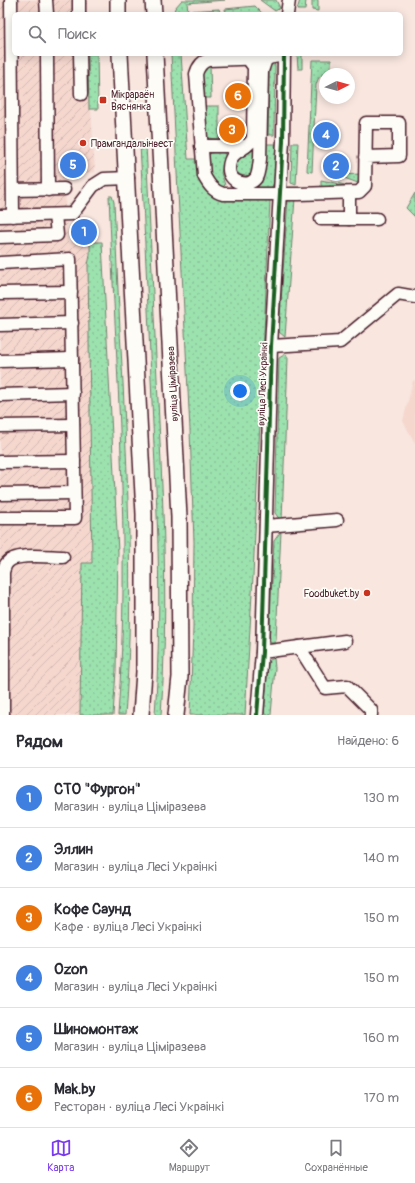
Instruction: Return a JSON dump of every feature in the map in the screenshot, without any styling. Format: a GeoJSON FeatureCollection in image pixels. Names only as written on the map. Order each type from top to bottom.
{"type":"FeatureCollection","features":[{"type":"Feature","properties":{"kind":"main road"},"geometry":{"type":"LineString","coordinates":[[118,0],[118,12]]}},
{"type":"Feature","properties":{"kind":"main road"},"geometry":{"type":"LineString","coordinates":[[153,0],[154,12]]}},
{"type":"Feature","properties":{"kind":"main road"},"geometry":{"type":"LineString","coordinates":[[120,56],[128,178],[144,514],[144,672],[141,715]]}},
{"type":"Feature","properties":{"kind":"main road","name":"вуліца Ціміразева"},"geometry":{"type":"LineString","coordinates":[[156,56],[178,517],[180,677],[176,715]]}},
{"type":"Feature","properties":{"kind":"street"},"geometry":{"type":"LineString","coordinates":[[11,0],[13,216]]}},
{"type":"Feature","properties":{"kind":"street"},"geometry":{"type":"LineString","coordinates":[[46,0],[47,12]]}},
{"type":"Feature","properties":{"kind":"street"},"geometry":{"type":"LineString","coordinates":[[79,0],[79,12]]}},
{"type":"Feature","properties":{"kind":"street"},"geometry":{"type":"LineString","coordinates":[[287,12],[289,0]]}},
{"type":"Feature","properties":{"kind":"street"},"geometry":{"type":"LineString","coordinates":[[47,56],[48,190]]}},
{"type":"Feature","properties":{"kind":"street"},"geometry":{"type":"LineString","coordinates":[[80,56],[81,94]]}},
{"type":"Feature","properties":{"kind":"street"},"geometry":{"type":"LineString","coordinates":[[276,56],[268,58],[208,60],[203,62],[197,69],[196,74],[204,176],[208,184],[215,192],[223,194],[359,192],[365,186],[365,156]]}},
{"type":"Feature","properties":{"kind":"street","name":"вуліца Лесі Украінкі"},"geometry":{"type":"LineString","coordinates":[[257,715],[262,652],[271,346],[280,194],[284,56]]}},
{"type":"Feature","properties":{"kind":"street"},"geometry":{"type":"LineString","coordinates":[[248,59],[254,67],[253,138],[251,143],[236,152],[230,160],[229,166],[229,174],[233,180],[239,183],[251,181],[256,178],[258,172],[260,159],[262,71],[268,58]]}},
{"type":"Feature","properties":{"kind":"street"},"geometry":{"type":"LineString","coordinates":[[202,146],[247,146]]}},
{"type":"Feature","properties":{"kind":"street"},"geometry":{"type":"LineString","coordinates":[[0,216],[72,214],[93,186],[104,179],[128,178]]}},
{"type":"Feature","properties":{"kind":"street"},"geometry":{"type":"LineString","coordinates":[[13,190],[64,189]]}},
{"type":"Feature","properties":{"kind":"street"},"geometry":{"type":"LineString","coordinates":[[348,219],[349,193]]}},
{"type":"Feature","properties":{"kind":"street"},"geometry":{"type":"LineString","coordinates":[[0,237],[57,235],[55,215]]}},
{"type":"Feature","properties":{"kind":"street"},"geometry":{"type":"LineString","coordinates":[[321,219],[378,219]]}},
{"type":"Feature","properties":{"kind":"street"},"geometry":{"type":"LineString","coordinates":[[0,263],[70,259],[75,518],[0,518]]}},
{"type":"Feature","properties":{"kind":"street"},"geometry":{"type":"LineString","coordinates":[[0,293],[71,292]]}},
{"type":"Feature","properties":{"kind":"street"},"geometry":{"type":"LineString","coordinates":[[271,346],[292,346],[340,342],[398,294],[415,298]]}},
{"type":"Feature","properties":{"kind":"street"},"geometry":{"type":"LineString","coordinates":[[0,325],[72,323]]}},
{"type":"Feature","properties":{"kind":"street"},"geometry":{"type":"LineString","coordinates":[[0,361],[72,359]]}},
{"type":"Feature","properties":{"kind":"street"},"geometry":{"type":"LineString","coordinates":[[0,395],[73,393]]}},
{"type":"Feature","properties":{"kind":"street"},"geometry":{"type":"LineString","coordinates":[[0,426],[73,425]]}},
{"type":"Feature","properties":{"kind":"street"},"geometry":{"type":"LineString","coordinates":[[0,462],[74,461]]}},
{"type":"Feature","properties":{"kind":"street"},"geometry":{"type":"LineString","coordinates":[[0,494],[74,493]]}},
{"type":"Feature","properties":{"kind":"street"},"geometry":{"type":"LineString","coordinates":[[266,526],[337,520]]}},
{"type":"Feature","properties":{"kind":"street"},"geometry":{"type":"LineString","coordinates":[[3,715],[2,609],[3,572],[6,564],[13,558],[64,557]]}},
{"type":"Feature","properties":{"kind":"street"},"geometry":{"type":"LineString","coordinates":[[262,652],[345,641]]}},
{"type":"Feature","properties":{"kind":"street"},"geometry":{"type":"LineString","coordinates":[[299,647],[325,688],[347,686],[372,710],[371,715]]}},
{"type":"Feature","properties":{"kind":"shaded area"},"geometry":{"type":"Polygon","coordinates":[[[0,0],[87,0],[87,12],[12,12],[12,56],[88,56],[89,108],[91,109],[95,172],[67,175],[65,206],[68,242],[90,242],[88,265],[92,564],[82,564],[80,715],[0,715],[0,0]]]}},
{"type":"Feature","properties":{"kind":"shaded area"},"geometry":{"type":"Polygon","coordinates":[[[415,380],[415,443],[403,421],[413,381],[415,380]]]}},
{"type":"Feature","properties":{"kind":"green space"},"geometry":{"type":"Polygon","coordinates":[[[182,0],[225,0],[187,3],[188,11],[219,9],[220,12],[174,12],[182,0]]]}},
{"type":"Feature","properties":{"kind":"green space"},"geometry":{"type":"Polygon","coordinates":[[[260,0],[276,0],[280,8],[275,11],[260,0]]]}},
{"type":"Feature","properties":{"kind":"green space"},"geometry":{"type":"Polygon","coordinates":[[[300,0],[306,0],[305,10],[297,10],[300,0]]]}},
{"type":"Feature","properties":{"kind":"green space"},"geometry":{"type":"Polygon","coordinates":[[[312,0],[318,0],[318,11],[312,10],[312,0]]]}},
{"type":"Feature","properties":{"kind":"green space"},"geometry":{"type":"Polygon","coordinates":[[[255,6],[261,12],[226,12],[225,9],[255,6]]]}},
{"type":"Feature","properties":{"kind":"green space"},"geometry":{"type":"Polygon","coordinates":[[[88,56],[97,56],[98,109],[89,109],[88,56]]]}},
{"type":"Feature","properties":{"kind":"green space"},"geometry":{"type":"Polygon","coordinates":[[[171,56],[181,56],[188,159],[199,159],[204,185],[268,198],[270,201],[253,576],[245,715],[190,715],[194,542],[190,430],[171,56]]]}},
{"type":"Feature","properties":{"kind":"green space"},"geometry":{"type":"Polygon","coordinates":[[[297,56],[302,56],[302,69],[298,69],[297,56]]]}},
{"type":"Feature","properties":{"kind":"green space"},"geometry":{"type":"Polygon","coordinates":[[[312,60],[331,60],[331,68],[319,68],[319,79],[316,85],[312,172],[307,171],[312,60]]]}},
{"type":"Feature","properties":{"kind":"green space"},"geometry":{"type":"Polygon","coordinates":[[[274,63],[275,66],[274,135],[268,135],[269,65],[274,63]]]}},
{"type":"Feature","properties":{"kind":"green space"},"geometry":{"type":"Polygon","coordinates":[[[210,66],[211,98],[202,98],[202,75],[206,68],[210,66]]]}},
{"type":"Feature","properties":{"kind":"green space"},"geometry":{"type":"Polygon","coordinates":[[[203,106],[219,106],[219,139],[204,138],[203,106]]]}},
{"type":"Feature","properties":{"kind":"green space"},"geometry":{"type":"Polygon","coordinates":[[[254,141],[256,165],[251,175],[241,175],[234,167],[235,159],[254,141]]]}},
{"type":"Feature","properties":{"kind":"green space"},"geometry":{"type":"Polygon","coordinates":[[[292,143],[298,143],[296,185],[291,183],[292,143]]]}},
{"type":"Feature","properties":{"kind":"green space"},"geometry":{"type":"Polygon","coordinates":[[[140,144],[146,144],[162,495],[165,605],[161,715],[155,715],[159,607],[158,534],[140,144]]]}},
{"type":"Feature","properties":{"kind":"green space"},"geometry":{"type":"Polygon","coordinates":[[[265,144],[276,144],[274,182],[271,189],[264,191],[240,185],[250,183],[265,144]]]}},
{"type":"Feature","properties":{"kind":"green space"},"geometry":{"type":"Polygon","coordinates":[[[220,151],[226,156],[221,173],[225,185],[221,189],[209,177],[208,156],[211,153],[220,151]]]}},
{"type":"Feature","properties":{"kind":"green space"},"geometry":{"type":"Polygon","coordinates":[[[362,174],[358,183],[336,175],[362,174]]]}},
{"type":"Feature","properties":{"kind":"green space"},"geometry":{"type":"Polygon","coordinates":[[[321,180],[355,187],[321,188],[321,180]]]}},
{"type":"Feature","properties":{"kind":"green space"},"geometry":{"type":"Polygon","coordinates":[[[415,193],[415,217],[406,208],[415,193]]]}},
{"type":"Feature","properties":{"kind":"green space"},"geometry":{"type":"Polygon","coordinates":[[[109,196],[112,196],[114,202],[128,507],[130,590],[128,673],[125,715],[118,715],[122,650],[123,520],[109,196]]]}},
{"type":"Feature","properties":{"kind":"green space"},"geometry":{"type":"Polygon","coordinates":[[[295,198],[285,337],[279,332],[288,199],[295,198]]]}},
{"type":"Feature","properties":{"kind":"green space"},"geometry":{"type":"Polygon","coordinates":[[[90,242],[102,242],[118,552],[116,671],[113,715],[80,715],[82,563],[92,563],[88,265],[90,242]]]}},
{"type":"Feature","properties":{"kind":"green space"},"geometry":{"type":"Polygon","coordinates":[[[286,354],[288,358],[282,520],[280,520],[275,513],[279,358],[286,354]]]}},
{"type":"Feature","properties":{"kind":"green space"},"geometry":{"type":"Polygon","coordinates":[[[281,531],[276,640],[275,643],[271,643],[269,638],[274,541],[281,531]]]}},
{"type":"Feature","properties":{"kind":"green space"},"geometry":{"type":"Polygon","coordinates":[[[274,658],[275,668],[271,715],[264,715],[268,661],[274,658]]]}},
{"type":"Feature","properties":{"kind":"cycle path"},"geometry":{"type":"LineString","coordinates":[[257,715],[262,652],[271,346],[283,141],[284,56]]}},
{"type":"Feature","properties":{"kind":"place","name":"Mak.by"},"geometry":{"type":"Point","coordinates":[238,96]}},
{"type":"Feature","properties":{"kind":"place","name":"Мікрараён Вяснянка"},"geometry":{"type":"Point","coordinates":[103,100]}},
{"type":"Feature","properties":{"kind":"place","name":"Кофе Саунд"},"geometry":{"type":"Point","coordinates":[232,130]}},
{"type":"Feature","properties":{"kind":"place","name":"Ozon"},"geometry":{"type":"Point","coordinates":[326,135]}},
{"type":"Feature","properties":{"kind":"place","name":"Прамгандальінвест"},"geometry":{"type":"Point","coordinates":[83,143]}},
{"type":"Feature","properties":{"kind":"place","name":"Шиномонтаж"},"geometry":{"type":"Point","coordinates":[73,165]}},
{"type":"Feature","properties":{"kind":"place","name":"Эллин"},"geometry":{"type":"Point","coordinates":[336,166]}},
{"type":"Feature","properties":{"kind":"place","name":"СТО \"Фургон\""},"geometry":{"type":"Point","coordinates":[84,232]}},
{"type":"Feature","properties":{"kind":"place","name":"Foodbuket.by"},"geometry":{"type":"Point","coordinates":[367,593]}}]}
